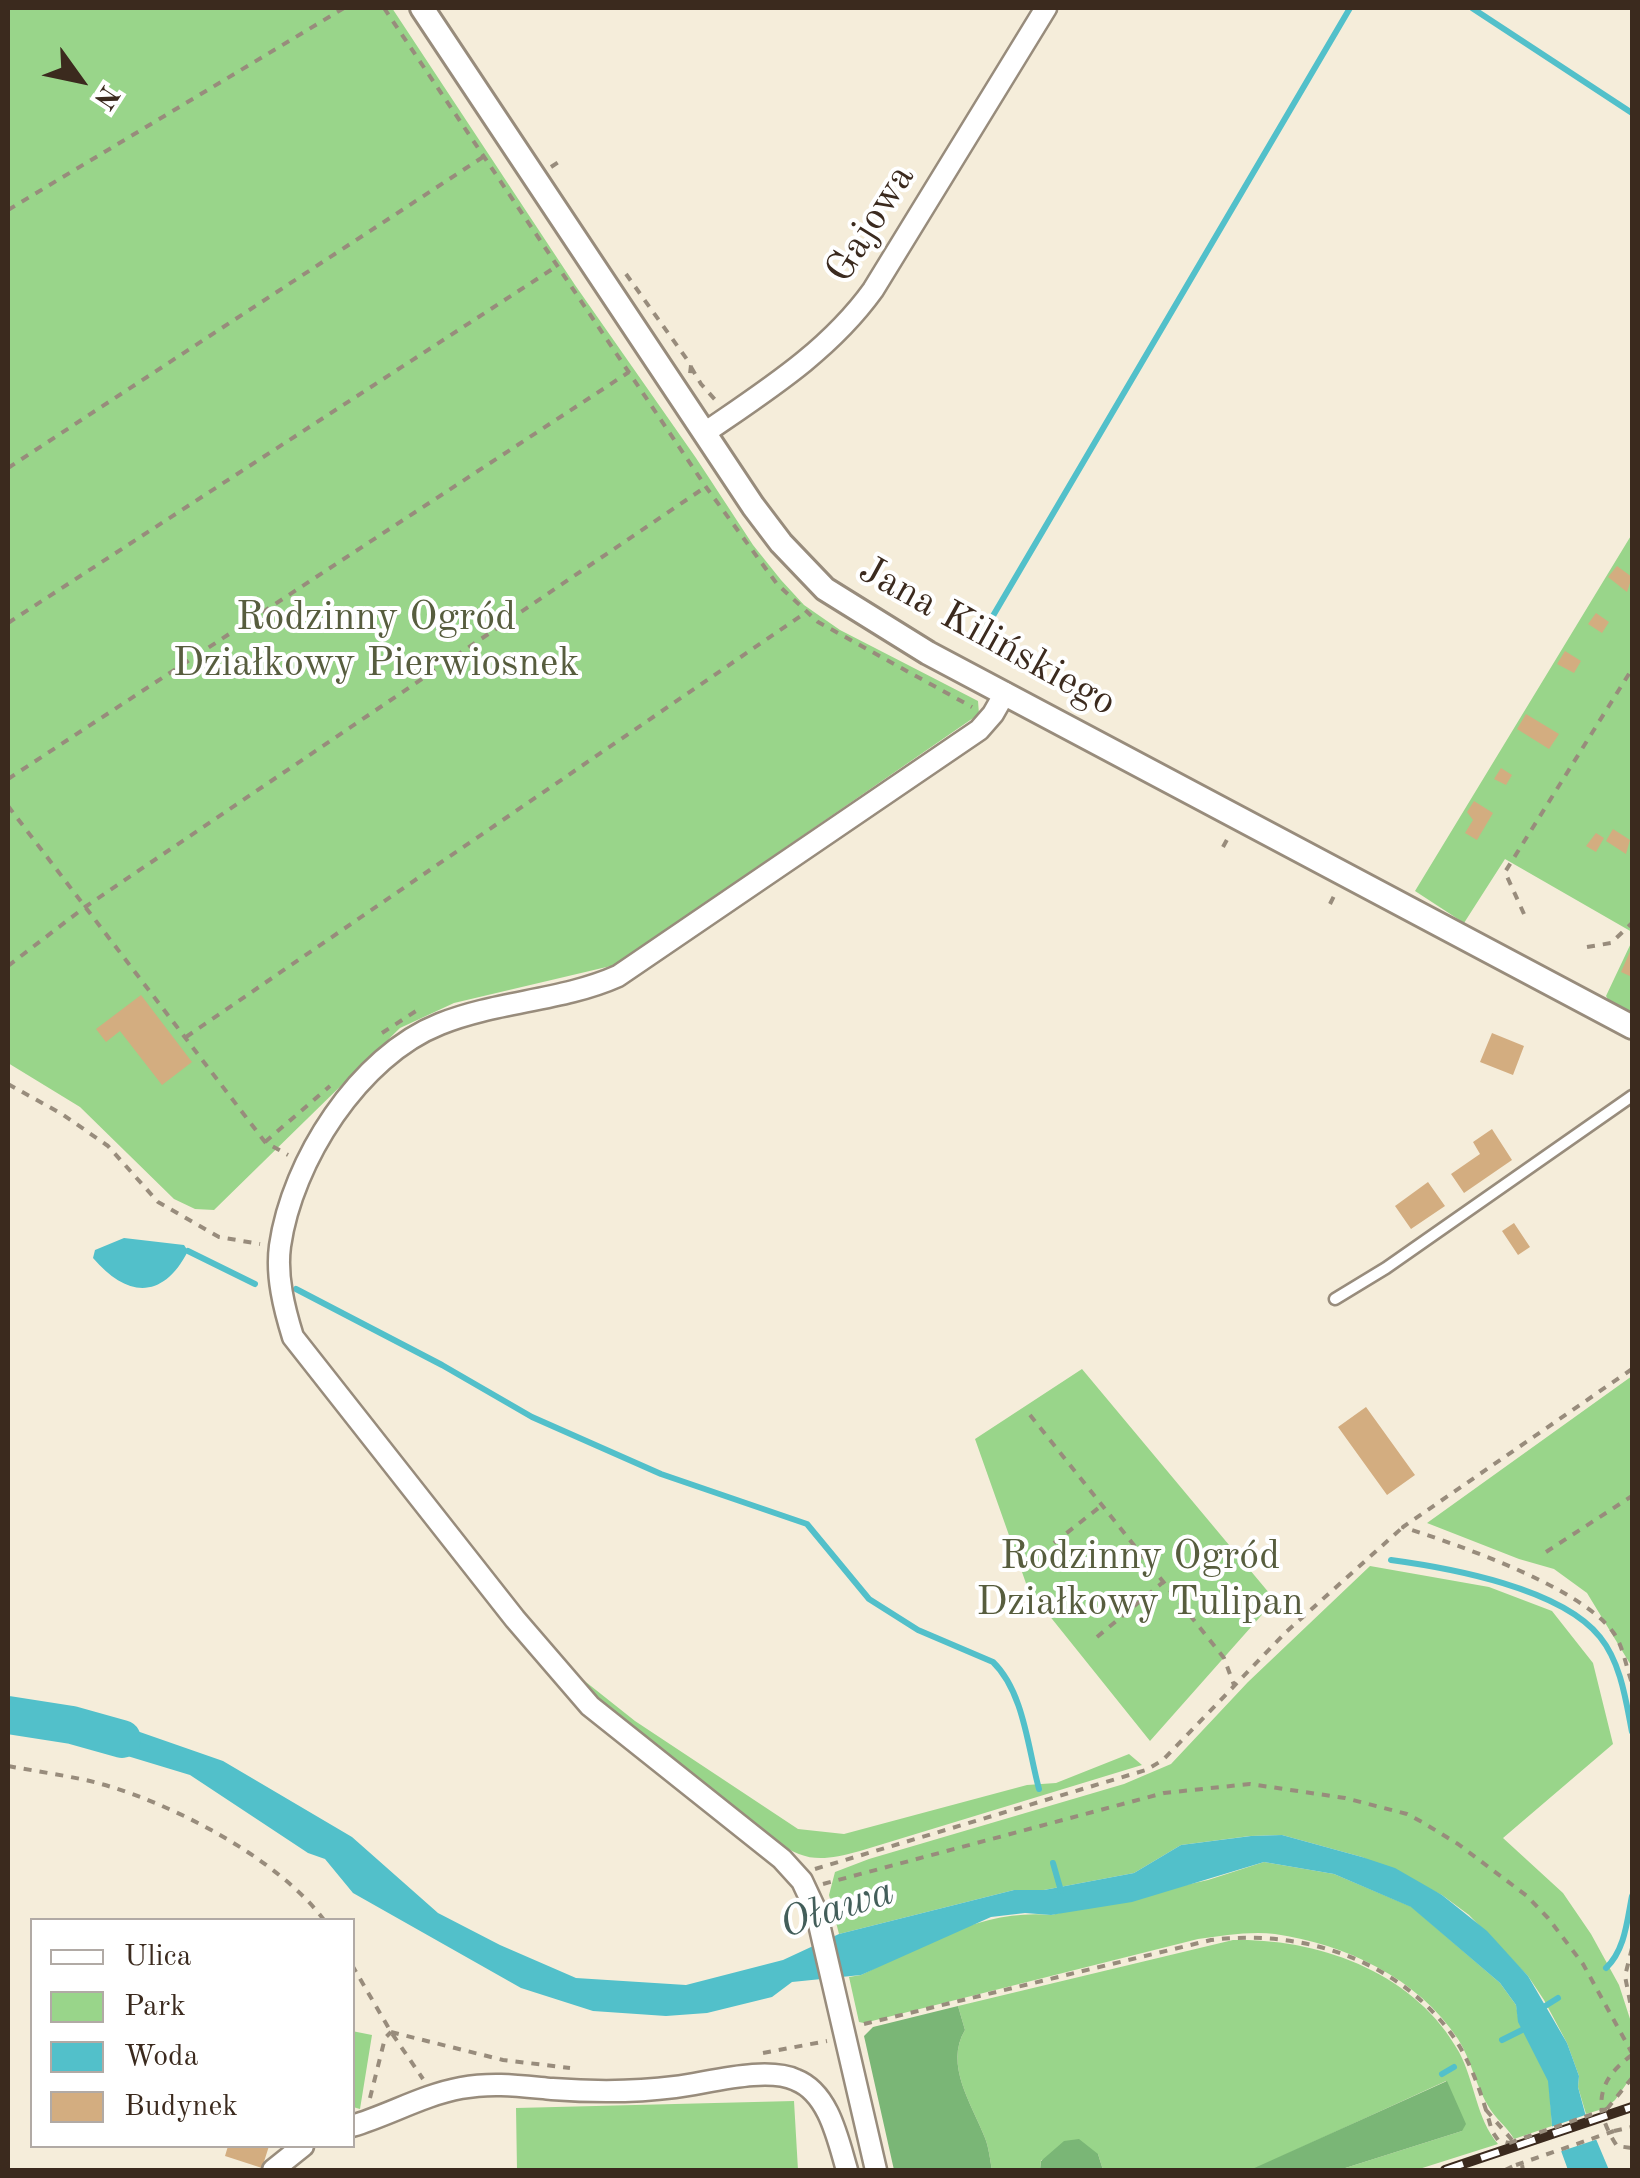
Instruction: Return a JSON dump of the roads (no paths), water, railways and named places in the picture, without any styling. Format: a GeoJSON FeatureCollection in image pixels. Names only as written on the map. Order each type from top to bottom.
{"type":"FeatureCollection","features":[{"type":"Feature","properties":{"kind":"street","name":"Jana Kilińskiego"},"geometry":{"type":"LineString","coordinates":[[422,8],[765,524],[825,590],[890,632],[1632,1028]]}},
{"type":"Feature","properties":{"kind":"street","name":"Gajowa"},"geometry":{"type":"LineString","coordinates":[[706,432],[820,352],[849,324],[1046,8]]}},
{"type":"Feature","properties":{"kind":"street"},"geometry":{"type":"LineString","coordinates":[[876,2170],[812,1883],[590,1706],[515,1620],[293,1336],[281,1288],[280,1248],[288,1212],[306,1166],[347,1095],[382,1058],[438,1024],[618,976],[978,730],[1005,692]]}},
{"type":"Feature","properties":{"kind":"street"},"geometry":{"type":"LineString","coordinates":[[357,2124],[435,2095],[500,2083],[555,2090],[620,2090],[670,2088],[761,2075],[785,2076],[805,2084],[819,2096],[847,2170]]}},
{"type":"Feature","properties":{"kind":"street"},"geometry":{"type":"LineString","coordinates":[[273,2170],[300,2148]]}},
{"type":"Feature","properties":{"kind":"lane"},"geometry":{"type":"LineString","coordinates":[[1335,1299],[1386,1268],[1632,1096]]}},
{"type":"Feature","properties":{"kind":"water"},"geometry":{"type":"Polygon","coordinates":[[[124,1238],[184,1245],[188,1251],[178,1267],[156,1285],[131,1286],[119,1281],[93,1258],[95,1250],[124,1238]]]}},
{"type":"Feature","properties":{"kind":"water"},"geometry":{"type":"Polygon","coordinates":[[[71,1708],[223,1761],[352,1837],[438,1913],[576,1978],[686,1985],[783,1960],[839,1934],[1014,1890],[1044,1890],[1134,1873],[1181,1845],[1282,1835],[1362,1857],[1395,1868],[1442,1895],[1487,1931],[1528,1976],[1567,2043],[1579,2076],[1585,2113],[1609,2170],[1568,2170],[1552,2126],[1548,2081],[1518,2022],[1516,2005],[1500,1983],[1411,1907],[1334,1874],[1264,1862],[1132,1902],[1051,1915],[991,1917],[861,1975],[792,1982],[772,1997],[707,2013],[666,2016],[593,2011],[521,1988],[353,1893],[325,1859],[308,1853],[190,1775],[68,1738],[71,1708]]]}},
{"type":"Feature","properties":{"kind":"waterway"},"geometry":{"type":"LineString","coordinates":[[977,643],[1350,8]]}},
{"type":"Feature","properties":{"kind":"waterway"},"geometry":{"type":"LineString","coordinates":[[1472,8],[1632,113]]}},
{"type":"Feature","properties":{"kind":"waterway"},"geometry":{"type":"LineString","coordinates":[[188,1251],[255,1284]]}},
{"type":"Feature","properties":{"kind":"waterway"},"geometry":{"type":"LineString","coordinates":[[296,1289],[532,1417],[661,1474],[807,1524],[869,1599],[918,1630],[993,1662],[1018,1705],[1039,1789]]}},
{"type":"Feature","properties":{"kind":"waterway"},"geometry":{"type":"LineString","coordinates":[[1391,1560],[1503,1583],[1559,1605],[1582,1620],[1600,1637],[1613,1658],[1632,1732]]}},
{"type":"Feature","properties":{"kind":"waterway","name":"Oława"},"geometry":{"type":"LineString","coordinates":[[8,1715],[72,1725],[122,1739]]}},
{"type":"Feature","properties":{"kind":"waterway"},"geometry":{"type":"LineString","coordinates":[[1053,1863],[1061,1891]]}},
{"type":"Feature","properties":{"kind":"waterway"},"geometry":{"type":"LineString","coordinates":[[1606,1968],[1621,1944],[1632,1896]]}},
{"type":"Feature","properties":{"kind":"waterway"},"geometry":{"type":"LineString","coordinates":[[1542,2008],[1558,1998]]}},
{"type":"Feature","properties":{"kind":"waterway"},"geometry":{"type":"LineString","coordinates":[[1502,2040],[1528,2027]]}},
{"type":"Feature","properties":{"kind":"waterway"},"geometry":{"type":"LineString","coordinates":[[1442,2074],[1454,2067]]}},
{"type":"Feature","properties":{"kind":"railway"},"geometry":{"type":"LineString","coordinates":[[1445,2170],[1632,2107]]}},
{"type":"Feature","properties":{"kind":"park label","name":"Rodzinny Ogród Działkowy Pierwiosnek"},"geometry":{"type":"Point","coordinates":[376,642]}},
{"type":"Feature","properties":{"kind":"park label","name":"Rodzinny Ogród Działkowy Tulipan"},"geometry":{"type":"Point","coordinates":[1140,1581]}}]}
